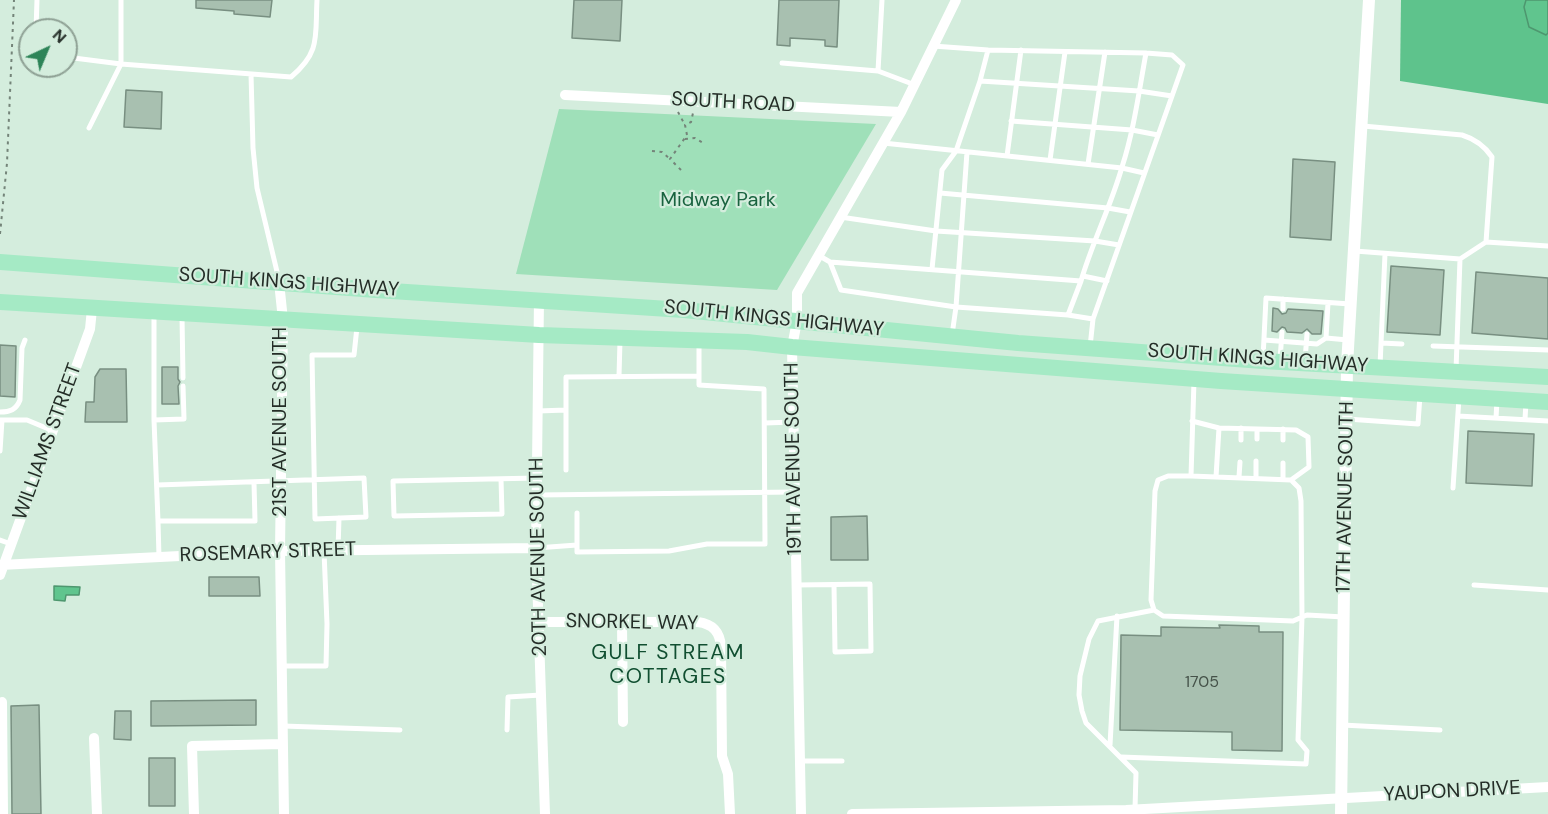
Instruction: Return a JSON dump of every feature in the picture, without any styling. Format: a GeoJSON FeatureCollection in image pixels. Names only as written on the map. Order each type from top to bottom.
{"type":"FeatureCollection","features":[{"type":"Feature","properties":{"kind":"main road","name":"SOUTH KINGS HIGHWAY"},"geometry":{"type":"LineString","coordinates":[[0,262],[684,310],[952,337],[1263,361],[1548,376]]}},
{"type":"Feature","properties":{"kind":"main road","name":"SOUTH KINGS HIGHWAY"},"geometry":{"type":"LineString","coordinates":[[0,302],[539,335],[747,342],[1194,379],[1548,402]]}},
{"type":"Feature","properties":{"kind":"street","name":"19TH AVENUE SOUTH"},"geometry":{"type":"LineString","coordinates":[[801,814],[792,347],[797,321],[797,292],[901,112],[956,0]]}},
{"type":"Feature","properties":{"kind":"street","name":"17TH AVENUE SOUTH"},"geometry":{"type":"LineString","coordinates":[[1341,814],[1347,365],[1370,0]]}},
{"type":"Feature","properties":{"kind":"street","name":"SOUTH ROAD"},"geometry":{"type":"LineString","coordinates":[[565,94],[901,112]]}},
{"type":"Feature","properties":{"kind":"street","name":"21ST AVENUE SOUTH"},"geometry":{"type":"LineString","coordinates":[[279,282],[283,320],[280,551],[284,814]]}},
{"type":"Feature","properties":{"kind":"street","name":"20TH AVENUE SOUTH"},"geometry":{"type":"LineString","coordinates":[[539,299],[536,548],[545,814]]}},
{"type":"Feature","properties":{"kind":"street","name":"WILLIAMS STREET"},"geometry":{"type":"LineString","coordinates":[[1,568],[90,329],[92,309]]}},
{"type":"Feature","properties":{"kind":"street","name":"ROSEMARY STREET"},"geometry":{"type":"LineString","coordinates":[[1,568],[280,551],[536,548]]}},
{"type":"Feature","properties":{"kind":"street","name":"SNORKEL WAY"},"geometry":{"type":"LineString","coordinates":[[540,622],[698,622],[711,625],[719,634],[721,647],[722,756],[728,774],[730,814]]}},
{"type":"Feature","properties":{"kind":"street"},"geometry":{"type":"LineString","coordinates":[[622,623],[623,722]]}},
{"type":"Feature","properties":{"kind":"street"},"geometry":{"type":"LineString","coordinates":[[2,702],[3,814]]}},
{"type":"Feature","properties":{"kind":"street"},"geometry":{"type":"LineString","coordinates":[[94,738],[97,814]]}},
{"type":"Feature","properties":{"kind":"street"},"geometry":{"type":"LineString","coordinates":[[194,814],[192,746],[283,744]]}},
{"type":"Feature","properties":{"kind":"street","name":"YAUPON DRIVE"},"geometry":{"type":"LineString","coordinates":[[852,814],[1129,811],[1548,787]]}},
{"type":"Feature","properties":{"kind":"lane"},"geometry":{"type":"LineString","coordinates":[[36,18],[37,0]]}},
{"type":"Feature","properties":{"kind":"lane"},"geometry":{"type":"LineString","coordinates":[[89,128],[121,64],[121,0]]}},
{"type":"Feature","properties":{"kind":"lane"},"geometry":{"type":"LineString","coordinates":[[78,59],[291,77],[304,67],[314,51],[317,0]]}},
{"type":"Feature","properties":{"kind":"lane"},"geometry":{"type":"LineString","coordinates":[[878,71],[882,0]]}},
{"type":"Feature","properties":{"kind":"lane"},"geometry":{"type":"LineString","coordinates":[[933,46],[988,50],[1146,53],[1172,55],[1183,65],[1093,319],[1089,348]]}},
{"type":"Feature","properties":{"kind":"lane"},"geometry":{"type":"LineString","coordinates":[[932,269],[942,170],[956,151],[988,50]]}},
{"type":"Feature","properties":{"kind":"lane"},"geometry":{"type":"LineString","coordinates":[[1007,156],[1021,50]]}},
{"type":"Feature","properties":{"kind":"lane"},"geometry":{"type":"LineString","coordinates":[[1050,160],[1065,52]]}},
{"type":"Feature","properties":{"kind":"lane"},"geometry":{"type":"LineString","coordinates":[[1088,164],[1105,52]]}},
{"type":"Feature","properties":{"kind":"lane"},"geometry":{"type":"LineString","coordinates":[[1068,315],[1122,168],[1132,130],[1146,53]]}},
{"type":"Feature","properties":{"kind":"lane"},"geometry":{"type":"LineString","coordinates":[[782,63],[878,71],[915,85]]}},
{"type":"Feature","properties":{"kind":"lane"},"geometry":{"type":"LineString","coordinates":[[251,74],[253,148],[257,188],[279,282]]}},
{"type":"Feature","properties":{"kind":"lane"},"geometry":{"type":"LineString","coordinates":[[980,81],[1139,91],[1172,96]]}},
{"type":"Feature","properties":{"kind":"lane"},"geometry":{"type":"LineString","coordinates":[[1011,121],[1132,130],[1158,135]]}},
{"type":"Feature","properties":{"kind":"lane"},"geometry":{"type":"LineString","coordinates":[[1363,126],[1462,135],[1473,138],[1487,149],[1492,157],[1486,242]]}},
{"type":"Feature","properties":{"kind":"lane"},"geometry":{"type":"LineString","coordinates":[[883,143],[1088,164],[1144,173]]}},
{"type":"Feature","properties":{"kind":"lane"},"geometry":{"type":"LineString","coordinates":[[952,337],[967,152]]}},
{"type":"Feature","properties":{"kind":"lane"},"geometry":{"type":"LineString","coordinates":[[940,193],[1131,212]]}},
{"type":"Feature","properties":{"kind":"lane"},"geometry":{"type":"LineString","coordinates":[[840,217],[936,231],[1095,241],[1119,245]]}},
{"type":"Feature","properties":{"kind":"lane"},"geometry":{"type":"LineString","coordinates":[[1355,251],[1460,259],[1486,242],[1548,246]]}},
{"type":"Feature","properties":{"kind":"lane"},"geometry":{"type":"LineString","coordinates":[[1380,367],[1385,254]]}},
{"type":"Feature","properties":{"kind":"lane"},"geometry":{"type":"LineString","coordinates":[[818,255],[830,262],[1107,280]]}},
{"type":"Feature","properties":{"kind":"lane"},"geometry":{"type":"LineString","coordinates":[[1456,371],[1460,259]]}},
{"type":"Feature","properties":{"kind":"lane"},"geometry":{"type":"LineString","coordinates":[[830,262],[841,290],[956,307],[1068,315],[1093,319]]}},
{"type":"Feature","properties":{"kind":"lane"},"geometry":{"type":"LineString","coordinates":[[1263,361],[1266,298],[1351,304]]}},
{"type":"Feature","properties":{"kind":"lane"},"geometry":{"type":"LineString","coordinates":[[1283,299],[1283,309]]}},
{"type":"Feature","properties":{"kind":"lane"},"geometry":{"type":"LineString","coordinates":[[1308,310],[1309,301]]}},
{"type":"Feature","properties":{"kind":"lane"},"geometry":{"type":"LineString","coordinates":[[1326,338],[1329,303]]}},
{"type":"Feature","properties":{"kind":"lane"},"geometry":{"type":"LineString","coordinates":[[154,313],[154,420],[159,557]]}},
{"type":"Feature","properties":{"kind":"lane"},"geometry":{"type":"LineString","coordinates":[[182,314],[183,378]]}},
{"type":"Feature","properties":{"kind":"lane"},"geometry":{"type":"LineString","coordinates":[[157,485],[254,483],[314,480],[364,478],[366,517],[315,519],[314,480],[312,355],[354,355],[357,325]]}},
{"type":"Feature","properties":{"kind":"lane"},"geometry":{"type":"LineString","coordinates":[[1280,362],[1282,332]]}},
{"type":"Feature","properties":{"kind":"lane"},"geometry":{"type":"LineString","coordinates":[[1305,363],[1307,334]]}},
{"type":"Feature","properties":{"kind":"lane"},"geometry":{"type":"LineString","coordinates":[[619,376],[620,338]]}},
{"type":"Feature","properties":{"kind":"lane"},"geometry":{"type":"LineString","coordinates":[[1264,340],[1317,344],[1326,338],[1349,340]]}},
{"type":"Feature","properties":{"kind":"lane"},"geometry":{"type":"LineString","coordinates":[[0,412],[8,412],[17,407],[20,400],[22,348],[25,340]]}},
{"type":"Feature","properties":{"kind":"lane"},"geometry":{"type":"LineString","coordinates":[[577,513],[577,552],[669,551],[707,544],[765,544],[764,389],[699,385],[699,340]]}},
{"type":"Feature","properties":{"kind":"lane"},"geometry":{"type":"LineString","coordinates":[[1382,343],[1402,344]]}},
{"type":"Feature","properties":{"kind":"lane"},"geometry":{"type":"LineString","coordinates":[[1433,346],[1548,350]]}},
{"type":"Feature","properties":{"kind":"lane"},"geometry":{"type":"LineString","coordinates":[[566,470],[566,376],[699,376]]}},
{"type":"Feature","properties":{"kind":"lane"},"geometry":{"type":"LineString","coordinates":[[1191,476],[1194,379]]}},
{"type":"Feature","properties":{"kind":"lane"},"geometry":{"type":"LineString","coordinates":[[154,420],[184,419],[183,386]]}},
{"type":"Feature","properties":{"kind":"lane"},"geometry":{"type":"LineString","coordinates":[[1347,419],[1418,424],[1420,393]]}},
{"type":"Feature","properties":{"kind":"lane"},"geometry":{"type":"LineString","coordinates":[[1453,488],[1459,396]]}},
{"type":"Feature","properties":{"kind":"lane"},"geometry":{"type":"LineString","coordinates":[[1496,418],[1497,398]]}},
{"type":"Feature","properties":{"kind":"lane"},"geometry":{"type":"LineString","coordinates":[[1525,419],[1526,400]]}},
{"type":"Feature","properties":{"kind":"lane"},"geometry":{"type":"LineString","coordinates":[[538,411],[566,410]]}},
{"type":"Feature","properties":{"kind":"lane"},"geometry":{"type":"LineString","coordinates":[[1458,416],[1548,421]]}},
{"type":"Feature","properties":{"kind":"lane"},"geometry":{"type":"LineString","coordinates":[[0,451],[1,420],[27,420],[51,430]]}},
{"type":"Feature","properties":{"kind":"lane"},"geometry":{"type":"LineString","coordinates":[[1192,421],[1219,428],[1296,430],[1308,437],[1309,467],[1291,480]]}},
{"type":"Feature","properties":{"kind":"lane"},"geometry":{"type":"LineString","coordinates":[[765,423],[794,422]]}},
{"type":"Feature","properties":{"kind":"lane"},"geometry":{"type":"LineString","coordinates":[[1216,477],[1219,428]]}},
{"type":"Feature","properties":{"kind":"lane"},"geometry":{"type":"LineString","coordinates":[[1241,429],[1241,440]]}},
{"type":"Feature","properties":{"kind":"lane"},"geometry":{"type":"LineString","coordinates":[[1257,429],[1257,439]]}},
{"type":"Feature","properties":{"kind":"lane"},"geometry":{"type":"LineString","coordinates":[[1283,429],[1283,440]]}},
{"type":"Feature","properties":{"kind":"lane"},"geometry":{"type":"LineString","coordinates":[[1256,461],[1256,478]]}},
{"type":"Feature","properties":{"kind":"lane"},"geometry":{"type":"LineString","coordinates":[[1239,477],[1240,462]]}},
{"type":"Feature","properties":{"kind":"lane"},"geometry":{"type":"LineString","coordinates":[[1283,463],[1283,479]]}},
{"type":"Feature","properties":{"kind":"lane"},"geometry":{"type":"LineString","coordinates":[[1121,758],[1306,764],[1307,751],[1298,740],[1302,617],[1299,488],[1291,480],[1283,479],[1168,476],[1158,480],[1155,491],[1151,600],[1154,610],[1163,616],[1181,617],[1293,621],[1302,617],[1306,615],[1344,617]]}},
{"type":"Feature","properties":{"kind":"lane"},"geometry":{"type":"LineString","coordinates":[[501,479],[502,514],[394,516],[393,481],[537,478]]}},
{"type":"Feature","properties":{"kind":"lane"},"geometry":{"type":"LineString","coordinates":[[158,521],[255,521],[254,483]]}},
{"type":"Feature","properties":{"kind":"lane"},"geometry":{"type":"LineString","coordinates":[[537,495],[795,492]]}},
{"type":"Feature","properties":{"kind":"lane"},"geometry":{"type":"LineString","coordinates":[[339,518],[339,550]]}},
{"type":"Feature","properties":{"kind":"lane"},"geometry":{"type":"LineString","coordinates":[[0,540],[11,544]]}},
{"type":"Feature","properties":{"kind":"lane"},"geometry":{"type":"LineString","coordinates":[[536,548],[577,545]]}},
{"type":"Feature","properties":{"kind":"lane"},"geometry":{"type":"LineString","coordinates":[[282,666],[326,666],[324,551]]}},
{"type":"Feature","properties":{"kind":"lane"},"geometry":{"type":"LineString","coordinates":[[796,585],[870,584],[871,651],[835,652],[834,585]]}},
{"type":"Feature","properties":{"kind":"lane"},"geometry":{"type":"LineString","coordinates":[[1474,585],[1548,590]]}},
{"type":"Feature","properties":{"kind":"lane"},"geometry":{"type":"LineString","coordinates":[[1129,811],[1136,773],[1086,723],[1079,695],[1080,676],[1089,639],[1098,621],[1154,610]]}},
{"type":"Feature","properties":{"kind":"lane"},"geometry":{"type":"LineString","coordinates":[[1110,745],[1116,616]]}},
{"type":"Feature","properties":{"kind":"lane"},"geometry":{"type":"LineString","coordinates":[[507,730],[508,697],[541,695]]}},
{"type":"Feature","properties":{"kind":"lane"},"geometry":{"type":"LineString","coordinates":[[1342,725],[1440,730]]}},
{"type":"Feature","properties":{"kind":"lane"},"geometry":{"type":"LineString","coordinates":[[283,726],[400,730]]}},
{"type":"Feature","properties":{"kind":"lane"},"geometry":{"type":"LineString","coordinates":[[800,761],[842,761]]}},
{"type":"Feature","properties":{"kind":"path"},"geometry":{"type":"LineString","coordinates":[[0,234],[7,163],[14,0]]}},
{"type":"Feature","properties":{"kind":"path"},"geometry":{"type":"LineString","coordinates":[[670,159],[687,135],[685,125],[693,118],[692,101]]}},
{"type":"Feature","properties":{"kind":"path"},"geometry":{"type":"LineString","coordinates":[[685,139],[695,138],[702,143]]}},
{"type":"Feature","properties":{"kind":"path"},"geometry":{"type":"LineString","coordinates":[[652,151],[662,152],[681,170]]}},
{"type":"Feature","properties":{"kind":"green space","name":"Midway Park"},"geometry":{"type":"Polygon","coordinates":[[[559,109],[876,124],[777,290],[516,274],[559,109]]]}},
{"type":"Feature","properties":{"kind":"shaded area"},"geometry":{"type":"Polygon","coordinates":[[[1401,0],[1548,0],[1548,104],[1400,81],[1401,0]]]}},
{"type":"Feature","properties":{"kind":"shaded area"},"geometry":{"type":"Polygon","coordinates":[[[1526,0],[1548,0],[1548,33],[1546,35],[1529,27],[1524,7],[1526,0]]]}},
{"type":"Feature","properties":{"kind":"shaded area"},"geometry":{"type":"Polygon","coordinates":[[[54,586],[80,587],[79,595],[66,595],[65,601],[54,600],[54,586]]]}},
{"type":"Feature","properties":{"kind":"building"},"geometry":{"type":"Polygon","coordinates":[[[196,0],[272,0],[270,17],[196,8],[196,0]]]}},
{"type":"Feature","properties":{"kind":"building"},"geometry":{"type":"Polygon","coordinates":[[[574,0],[622,0],[620,41],[572,38],[574,0]]]}},
{"type":"Feature","properties":{"kind":"building"},"geometry":{"type":"Polygon","coordinates":[[[779,0],[839,0],[837,47],[825,46],[825,40],[790,38],[790,46],[777,45],[779,0]]]}},
{"type":"Feature","properties":{"kind":"building"},"geometry":{"type":"Polygon","coordinates":[[[126,90],[162,92],[161,129],[124,127],[126,90]]]}},
{"type":"Feature","properties":{"kind":"building"},"geometry":{"type":"Polygon","coordinates":[[[1293,159],[1335,162],[1331,240],[1290,237],[1293,159]]]}},
{"type":"Feature","properties":{"kind":"building"},"geometry":{"type":"Polygon","coordinates":[[[1391,266],[1444,270],[1440,335],[1387,332],[1391,266]]]}},
{"type":"Feature","properties":{"kind":"building"},"geometry":{"type":"Polygon","coordinates":[[[1476,272],[1548,278],[1548,339],[1472,333],[1476,272]]]}},
{"type":"Feature","properties":{"kind":"building"},"geometry":{"type":"Polygon","coordinates":[[[1273,308],[1278,309],[1282,314],[1288,309],[1323,311],[1321,334],[1312,334],[1307,329],[1302,333],[1287,332],[1282,327],[1277,332],[1272,331],[1273,308]]]}},
{"type":"Feature","properties":{"kind":"building"},"geometry":{"type":"Polygon","coordinates":[[[0,345],[16,346],[15,397],[0,396],[0,345]]]}},
{"type":"Feature","properties":{"kind":"building"},"geometry":{"type":"Polygon","coordinates":[[[162,367],[178,367],[179,404],[162,404],[162,367]]]}},
{"type":"Feature","properties":{"kind":"building"},"geometry":{"type":"Polygon","coordinates":[[[100,369],[126,369],[127,422],[85,422],[86,402],[94,402],[95,377],[100,369]]]}},
{"type":"Feature","properties":{"kind":"building"},"geometry":{"type":"Polygon","coordinates":[[[1468,431],[1534,434],[1532,486],[1466,483],[1468,431]]]}},
{"type":"Feature","properties":{"kind":"building"},"geometry":{"type":"Polygon","coordinates":[[[867,516],[868,560],[831,560],[831,517],[867,516]]]}},
{"type":"Feature","properties":{"kind":"building"},"geometry":{"type":"Polygon","coordinates":[[[209,577],[259,577],[260,596],[209,596],[209,577]]]}},
{"type":"Feature","properties":{"kind":"building"},"geometry":{"type":"Polygon","coordinates":[[[1219,625],[1259,626],[1259,632],[1283,632],[1282,751],[1232,750],[1232,732],[1120,730],[1121,635],[1161,636],[1161,627],[1220,628],[1219,625]]]}},
{"type":"Feature","properties":{"kind":"building"},"geometry":{"type":"Polygon","coordinates":[[[256,700],[256,725],[151,726],[151,701],[256,700]]]}},
{"type":"Feature","properties":{"kind":"building"},"geometry":{"type":"Polygon","coordinates":[[[39,705],[41,814],[12,814],[11,706],[39,705]]]}},
{"type":"Feature","properties":{"kind":"building"},"geometry":{"type":"Polygon","coordinates":[[[115,711],[131,711],[131,740],[114,739],[115,711]]]}},
{"type":"Feature","properties":{"kind":"building"},"geometry":{"type":"Polygon","coordinates":[[[149,758],[175,758],[175,806],[149,806],[149,758]]]}},
{"type":"Feature","properties":{"kind":"district","name":"GULF STREAM COTTAGES"},"geometry":{"type":"Point","coordinates":[668,665]}}]}
